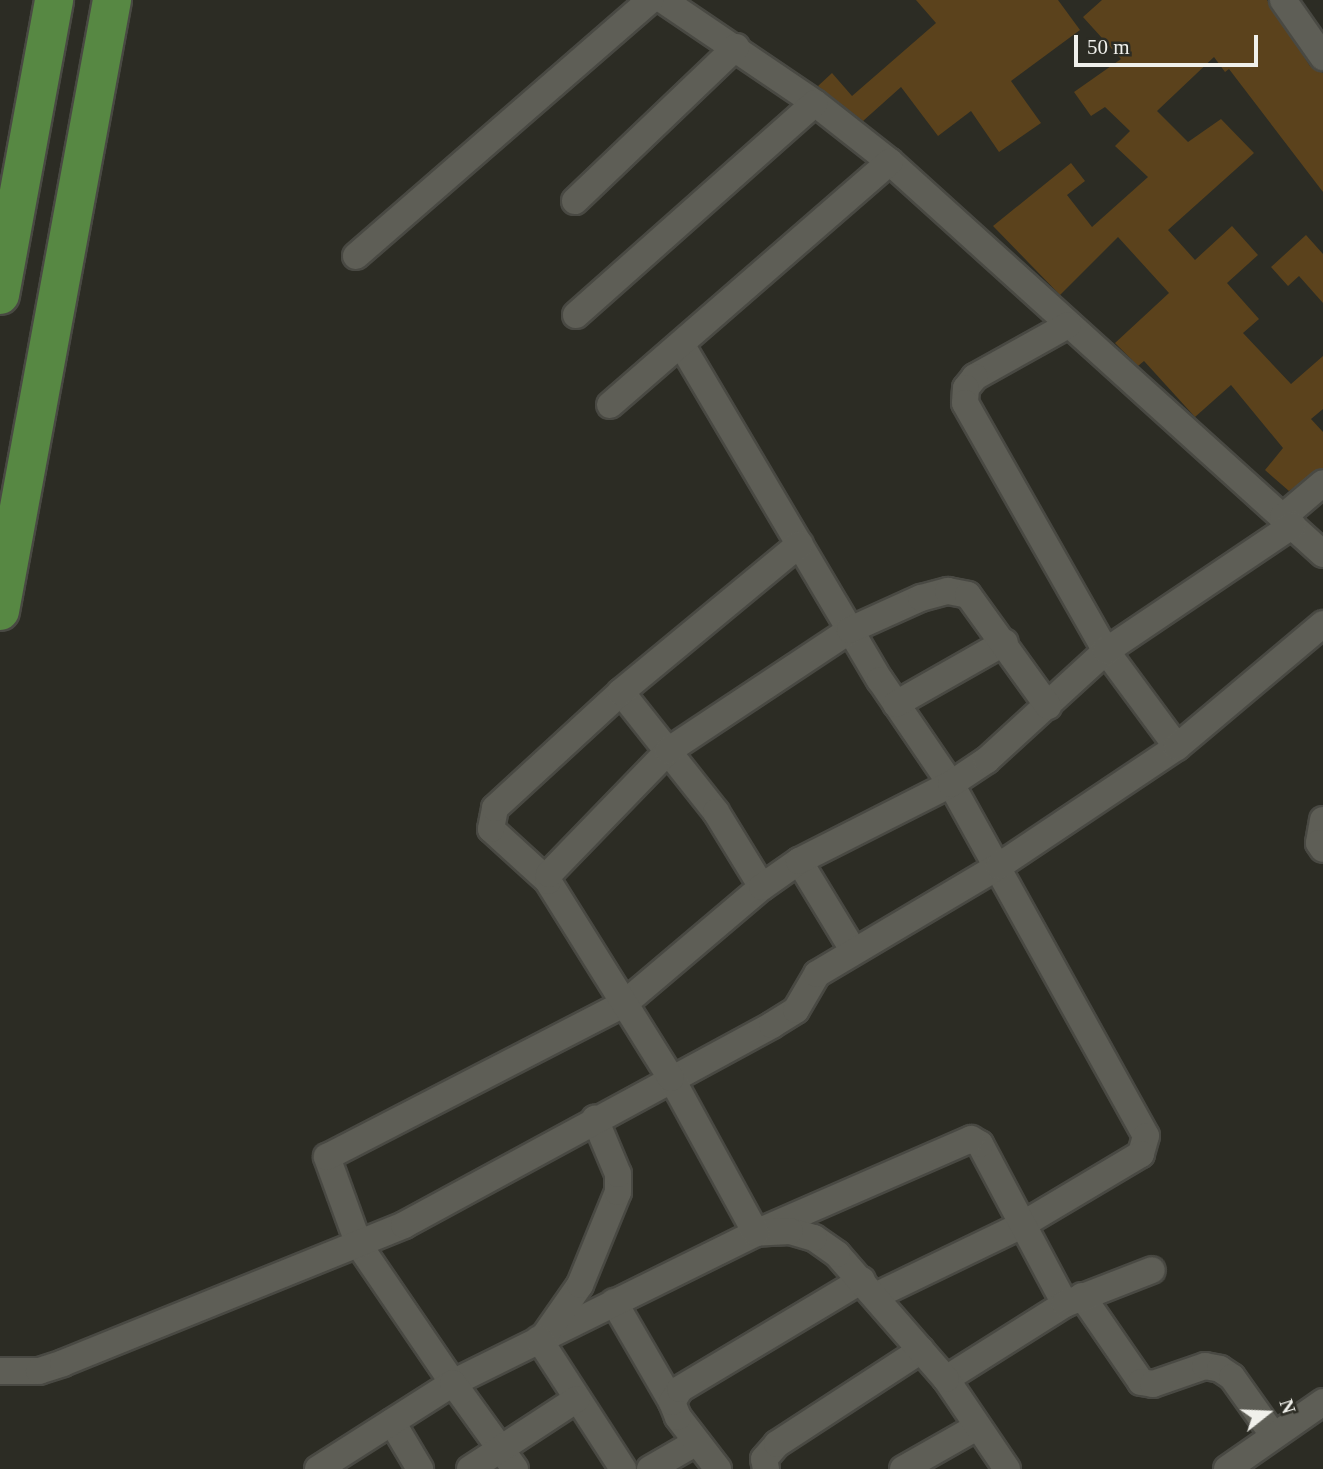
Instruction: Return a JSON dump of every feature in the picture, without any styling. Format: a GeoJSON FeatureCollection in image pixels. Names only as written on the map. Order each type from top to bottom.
{"type":"FeatureCollection","features":[{"type":"Feature","properties":{"kind":"main road"},"geometry":{"type":"LineString","coordinates":[[0,295],[54,0]]}},
{"type":"Feature","properties":{"kind":"main road"},"geometry":{"type":"LineString","coordinates":[[0,611],[113,0]]}},
{"type":"Feature","properties":{"kind":"street"},"geometry":{"type":"LineString","coordinates":[[356,256],[650,0]]}},
{"type":"Feature","properties":{"kind":"street"},"geometry":{"type":"LineString","coordinates":[[663,0],[815,103],[890,162],[1323,554]]}},
{"type":"Feature","properties":{"kind":"street"},"geometry":{"type":"LineString","coordinates":[[1283,0],[1323,57]]}},
{"type":"Feature","properties":{"kind":"street"},"geometry":{"type":"LineString","coordinates":[[575,201],[736,47]]}},
{"type":"Feature","properties":{"kind":"street"},"geometry":{"type":"LineString","coordinates":[[576,315],[815,103]]}},
{"type":"Feature","properties":{"kind":"street"},"geometry":{"type":"LineString","coordinates":[[610,405],[890,162]]}},
{"type":"Feature","properties":{"kind":"street"},"geometry":{"type":"LineString","coordinates":[[1068,325],[975,377],[966,388],[965,403],[1106,651],[1177,747]]}},
{"type":"Feature","properties":{"kind":"street"},"geometry":{"type":"LineString","coordinates":[[671,1402],[680,1389],[869,1287],[1020,1226],[1141,1154],[1146,1136],[999,866],[951,784],[896,704],[850,630],[681,344]]}},
{"type":"Feature","properties":{"kind":"street"},"geometry":{"type":"LineString","coordinates":[[508,1459],[359,1245],[327,1157],[625,1003],[762,887],[799,861],[951,784],[1048,706],[1106,651],[1288,521],[1323,482]]}},
{"type":"Feature","properties":{"kind":"street"},"geometry":{"type":"LineString","coordinates":[[756,1233],[670,1078],[548,881],[491,829],[490,820],[495,808],[621,692],[800,544]]}},
{"type":"Feature","properties":{"kind":"street"},"geometry":{"type":"LineString","coordinates":[[548,881],[549,874],[668,751],[850,630],[948,591],[968,595],[1005,642],[1048,706]]}},
{"type":"Feature","properties":{"kind":"street"},"geometry":{"type":"LineString","coordinates":[[0,1371],[39,1371],[63,1363],[359,1245],[796,1010],[817,974],[852,948],[999,866],[1177,747],[1323,624]]}},
{"type":"Feature","properties":{"kind":"street"},"geometry":{"type":"LineString","coordinates":[[896,704],[1005,642]]}},
{"type":"Feature","properties":{"kind":"street"},"geometry":{"type":"LineString","coordinates":[[621,692],[668,751],[762,887]]}},
{"type":"Feature","properties":{"kind":"street"},"geometry":{"type":"LineString","coordinates":[[1321,813],[1319,843],[1323,849]]}},
{"type":"Feature","properties":{"kind":"street"},"geometry":{"type":"LineString","coordinates":[[799,861],[852,948]]}},
{"type":"Feature","properties":{"kind":"street"},"geometry":{"type":"LineString","coordinates":[[541,1338],[580,1285],[618,1192],[618,1174],[595,1119]]}},
{"type":"Feature","properties":{"kind":"street"},"geometry":{"type":"LineString","coordinates":[[318,1469],[453,1383],[541,1338],[756,1233],[971,1139],[980,1144],[1020,1226],[1074,1300],[1141,1382],[1153,1384],[1205,1366],[1220,1369],[1232,1377],[1275,1436]]}},
{"type":"Feature","properties":{"kind":"street"},"geometry":{"type":"LineString","coordinates":[[756,1233],[790,1231],[814,1238],[869,1287],[946,1379],[1007,1469]]}},
{"type":"Feature","properties":{"kind":"street"},"geometry":{"type":"LineString","coordinates":[[946,1379],[1074,1300],[1152,1270]]}},
{"type":"Feature","properties":{"kind":"street"},"geometry":{"type":"LineString","coordinates":[[614,1302],[671,1402],[697,1442],[719,1469]]}},
{"type":"Feature","properties":{"kind":"street"},"geometry":{"type":"LineString","coordinates":[[541,1338],[623,1469]]}},
{"type":"Feature","properties":{"kind":"street"},"geometry":{"type":"LineString","coordinates":[[758,1466],[777,1444],[921,1350]]}},
{"type":"Feature","properties":{"kind":"street"},"geometry":{"type":"LineString","coordinates":[[470,1469],[508,1459],[577,1399]]}},
{"type":"Feature","properties":{"kind":"street"},"geometry":{"type":"LineString","coordinates":[[1227,1469],[1323,1402]]}},
{"type":"Feature","properties":{"kind":"street"},"geometry":{"type":"LineString","coordinates":[[392,1422],[420,1469]]}},
{"type":"Feature","properties":{"kind":"street"},"geometry":{"type":"LineString","coordinates":[[903,1469],[977,1426]]}},
{"type":"Feature","properties":{"kind":"street"},"geometry":{"type":"LineString","coordinates":[[650,1469],[697,1442]]}},
{"type":"Feature","properties":{"kind":"building"},"geometry":{"type":"Polygon","coordinates":[[[916,0],[1058,0],[1080,30],[1011,81],[1041,123],[999,152],[971,111],[938,136],[901,87],[863,121],[818,86],[832,73],[852,96],[936,23],[916,0]]]}},
{"type":"Feature","properties":{"kind":"building"},"geometry":{"type":"Polygon","coordinates":[[[1102,0],[1267,0],[1310,66],[1323,73],[1323,192],[1229,69],[1225,72],[1214,57],[1157,111],[1188,142],[1221,119],[1254,153],[1168,230],[1195,260],[1232,226],[1258,255],[1227,283],[1259,319],[1243,333],[1291,384],[1323,356],[1323,409],[1311,419],[1323,432],[1323,468],[1289,491],[1265,470],[1283,448],[1231,385],[1195,417],[1144,361],[1138,366],[1115,343],[1169,293],[1118,237],[1060,295],[993,226],[1071,163],[1085,181],[1067,195],[1092,227],[1148,177],[1115,146],[1130,131],[1105,107],[1091,116],[1074,92],[1121,59],[1083,17],[1102,0]]]}},
{"type":"Feature","properties":{"kind":"building"},"geometry":{"type":"Polygon","coordinates":[[[1306,235],[1323,254],[1323,303],[1299,276],[1288,286],[1271,267],[1306,235]]]}}]}
